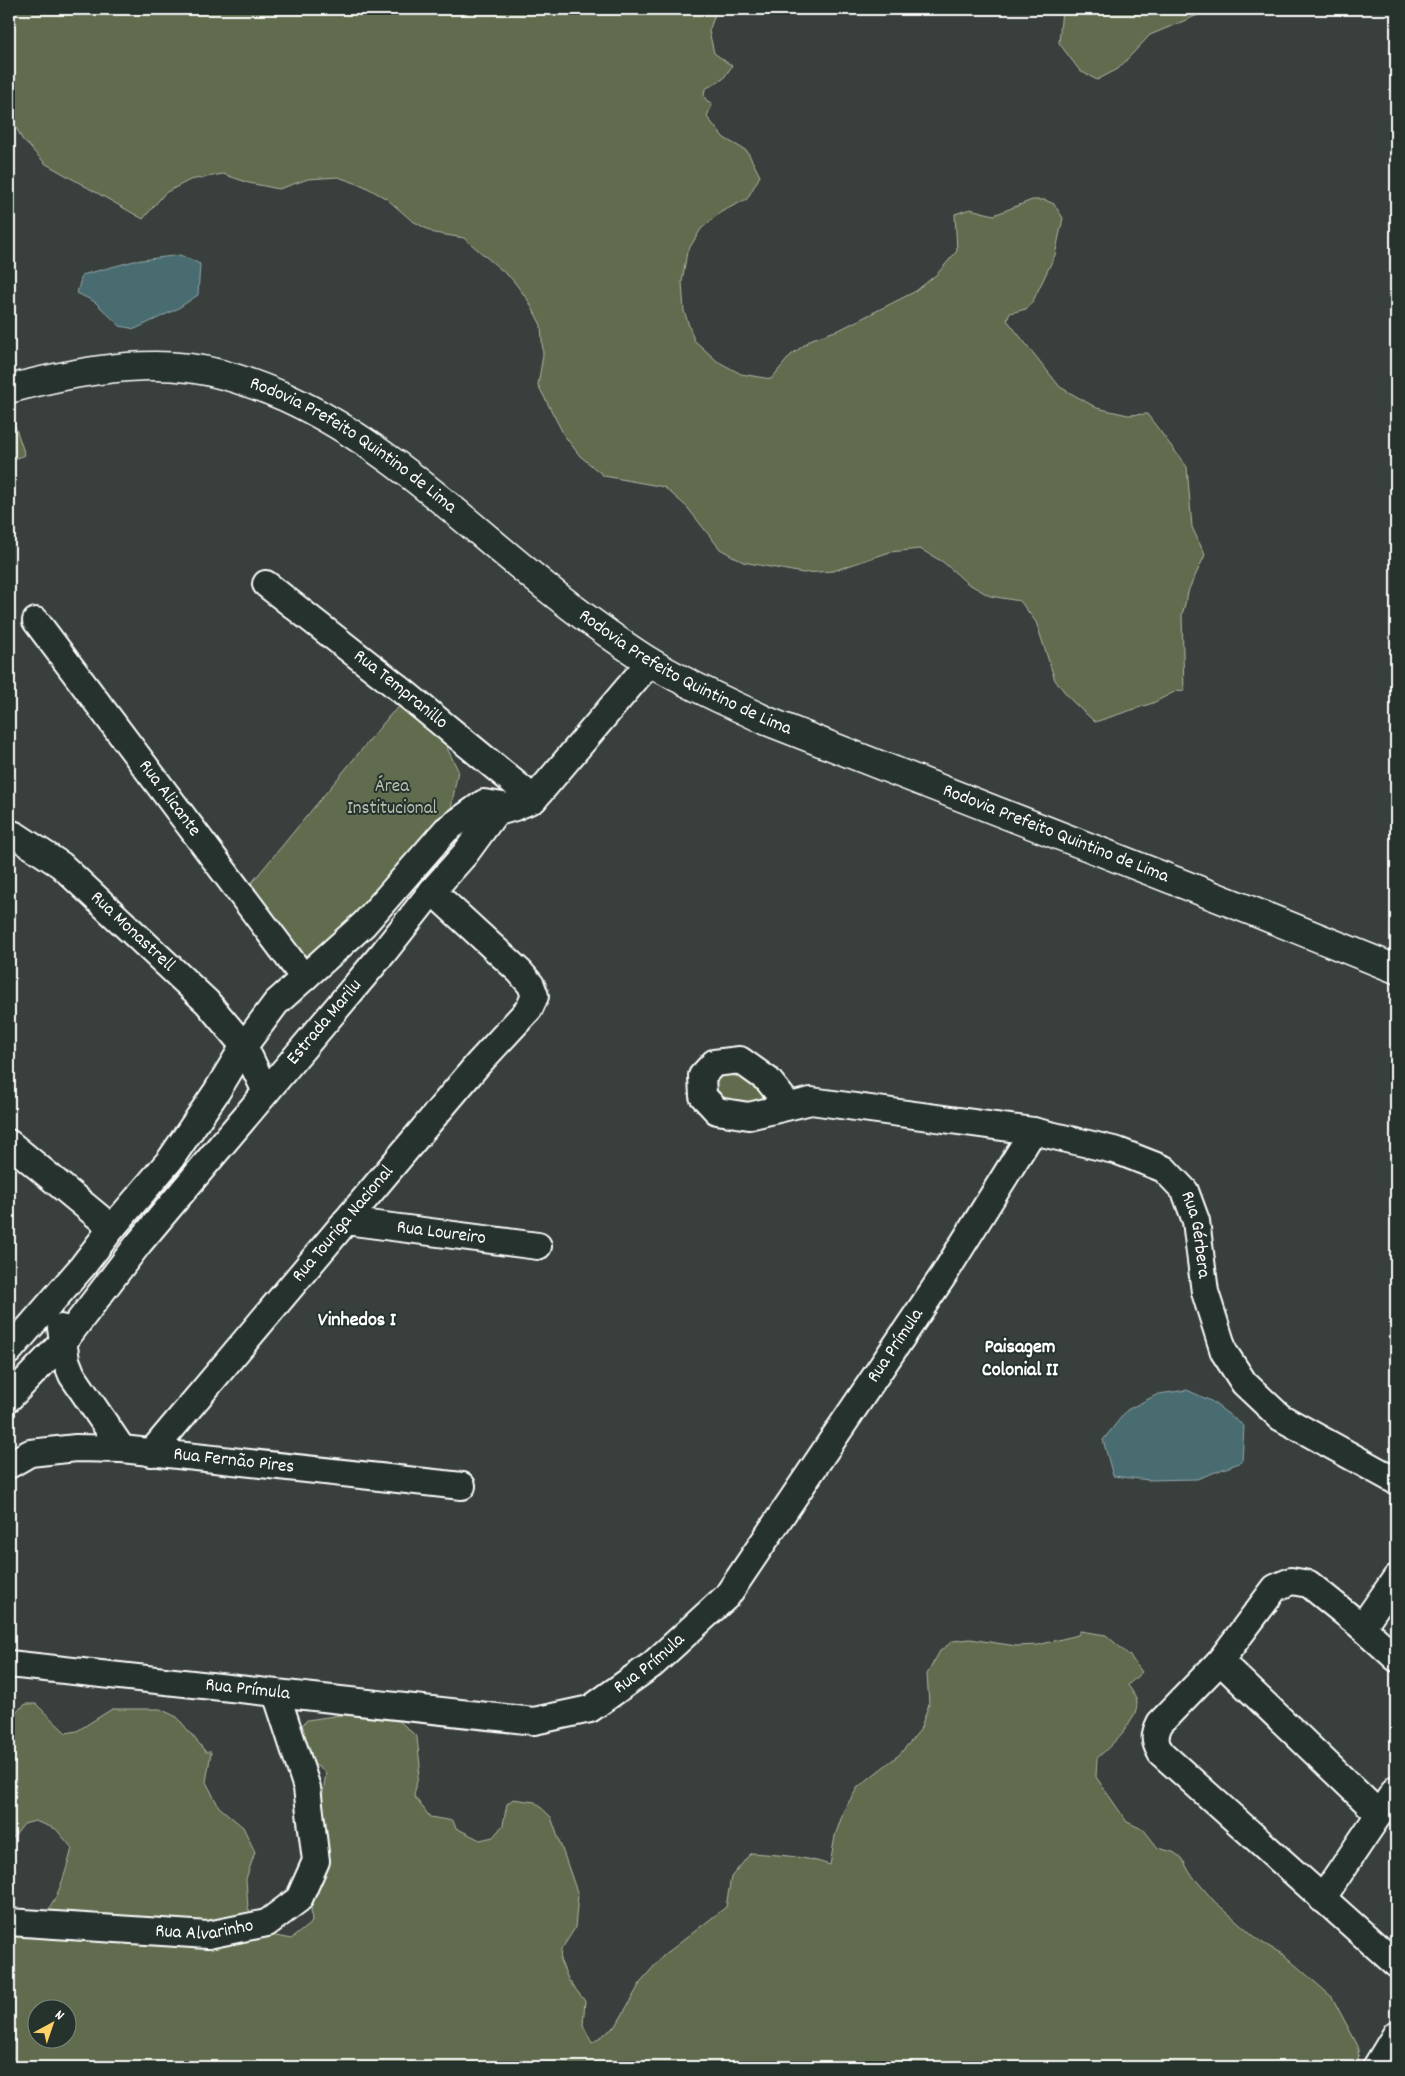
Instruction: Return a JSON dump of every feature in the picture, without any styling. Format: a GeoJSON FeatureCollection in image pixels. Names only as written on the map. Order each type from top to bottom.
{"type":"FeatureCollection","features":[{"type":"Feature","properties":{"kind":"main road","name":"Rodovia Prefeito Quintino de Lima"},"geometry":{"type":"LineString","coordinates":[[9,389],[75,374],[153,367],[190,368],[227,376],[264,388],[360,437],[394,461],[581,614],[650,662],[711,694],[767,721],[1257,912],[1396,969]]}},
{"type":"Feature","properties":{"kind":"street","name":"Rua Tempranillo"},"geometry":{"type":"LineString","coordinates":[[266,584],[400,689],[524,803]]}},
{"type":"Feature","properties":{"kind":"street","name":"Rua Alicante"},"geometry":{"type":"LineString","coordinates":[[36,621],[304,978]]}},
{"type":"Feature","properties":{"kind":"street","name":"Estrada Marilu"},"geometry":{"type":"LineString","coordinates":[[9,1398],[64,1342],[139,1243],[384,952],[432,891],[465,854],[495,813],[524,803],[650,662]]}},
{"type":"Feature","properties":{"kind":"street"},"geometry":{"type":"LineString","coordinates":[[9,1350],[82,1268],[112,1228],[170,1160],[244,1046],[276,1003],[364,924],[452,826],[484,803],[524,803]]}},
{"type":"Feature","properties":{"kind":"street","name":"Rua Monastrell"},"geometry":{"type":"LineString","coordinates":[[9,833],[61,864],[207,1002],[244,1046],[266,1092]]}},
{"type":"Feature","properties":{"kind":"street","name":"Rua Touriga Nacional"},"geometry":{"type":"LineString","coordinates":[[151,1453],[472,1072],[529,1009],[535,996],[531,985],[520,972],[432,891]]}},
{"type":"Feature","properties":{"kind":"street","name":"Rua Gérbera"},"geometry":{"type":"LineString","coordinates":[[789,1106],[811,1101],[1033,1131],[1118,1151],[1164,1169],[1185,1191],[1196,1221],[1204,1292],[1224,1352],[1244,1384],[1280,1418],[1396,1480]]}},
{"type":"Feature","properties":{"kind":"street","name":"Rua Prímula"},"geometry":{"type":"LineString","coordinates":[[9,1664],[534,1721],[590,1709],[652,1664],[727,1596],[943,1276],[1033,1131]]}},
{"type":"Feature","properties":{"kind":"street"},"geometry":{"type":"LineString","coordinates":[[9,1143],[112,1228]]}},
{"type":"Feature","properties":{"kind":"street","name":"Rua Loureiro"},"geometry":{"type":"LineString","coordinates":[[346,1221],[538,1246]]}},
{"type":"Feature","properties":{"kind":"street"},"geometry":{"type":"LineString","coordinates":[[55,1298],[66,1360],[72,1376],[122,1449]]}},
{"type":"Feature","properties":{"kind":"street","name":"Rua Fernão Pires"},"geometry":{"type":"LineString","coordinates":[[9,1466],[30,1453],[76,1448],[122,1449],[462,1486]]}},
{"type":"Feature","properties":{"kind":"street"},"geometry":{"type":"LineString","coordinates":[[1362,1627],[1396,1578]]}},
{"type":"Feature","properties":{"kind":"street"},"geometry":{"type":"LineString","coordinates":[[1396,1658],[1362,1627],[1309,1584],[1291,1582],[1275,1588],[1220,1661],[1160,1723],[1155,1733],[1155,1743],[1161,1753],[1396,1964]]}},
{"type":"Feature","properties":{"kind":"street"},"geometry":{"type":"LineString","coordinates":[[1220,1661],[1379,1814]]}},
{"type":"Feature","properties":{"kind":"street","name":"Rua Alvarinho"},"geometry":{"type":"LineString","coordinates":[[9,1922],[208,1935],[267,1923],[299,1899],[316,1861],[307,1788],[276,1693]]}},
{"type":"Feature","properties":{"kind":"street"},"geometry":{"type":"LineString","coordinates":[[1322,1899],[1396,1789]]}},
{"type":"Feature","properties":{"kind":"street"},"geometry":{"type":"LineString","coordinates":[[1376,2067],[1396,2034]]}},
{"type":"Feature","properties":{"kind":"green space"},"geometry":{"type":"Polygon","coordinates":[[[9,9],[717,9],[709,31],[714,53],[732,66],[723,79],[705,89],[704,96],[707,101],[712,103],[707,117],[724,138],[747,151],[760,176],[747,199],[721,212],[701,229],[687,252],[682,282],[684,311],[694,340],[717,361],[741,374],[771,379],[791,355],[812,339],[841,329],[916,291],[937,274],[957,251],[955,214],[970,209],[994,215],[1032,200],[1045,200],[1054,204],[1063,218],[1055,255],[1033,301],[1026,309],[1010,313],[1007,320],[1060,387],[1097,408],[1128,415],[1147,414],[1187,467],[1192,527],[1205,555],[1189,589],[1182,615],[1184,691],[1178,690],[1153,703],[1095,722],[1072,701],[1055,680],[1036,622],[1020,601],[990,596],[967,583],[943,562],[920,549],[890,552],[833,571],[803,573],[743,562],[720,549],[687,507],[664,487],[604,476],[580,456],[564,435],[538,385],[543,355],[541,325],[528,300],[512,279],[464,238],[434,233],[411,220],[387,199],[364,186],[338,177],[308,179],[279,189],[249,183],[223,174],[190,180],[165,193],[143,219],[46,164],[22,139],[9,113],[9,9]]]}},
{"type":"Feature","properties":{"kind":"green space"},"geometry":{"type":"Polygon","coordinates":[[[1062,9],[1210,10],[1150,35],[1118,69],[1097,80],[1080,71],[1059,43],[1062,9]]]}},
{"type":"Feature","properties":{"kind":"green space"},"geometry":{"type":"Polygon","coordinates":[[[13,420],[25,455],[9,461],[9,421],[13,420]]]}},
{"type":"Feature","properties":{"kind":"green space","name":"Área Institucional"},"geometry":{"type":"Polygon","coordinates":[[[400,706],[417,716],[444,742],[458,770],[450,815],[375,897],[311,958],[295,949],[249,886],[391,714],[400,706]]]}},
{"type":"Feature","properties":{"kind":"green space"},"geometry":{"type":"Polygon","coordinates":[[[731,1075],[753,1082],[768,1102],[750,1109],[712,1094],[717,1076],[731,1075]]]}},
{"type":"Feature","properties":{"kind":"green space"},"geometry":{"type":"Polygon","coordinates":[[[1080,1631],[1106,1635],[1130,1656],[1142,1672],[1128,1685],[1137,1700],[1136,1709],[1122,1733],[1097,1758],[1096,1777],[1127,1822],[1144,1830],[1158,1848],[1173,1852],[1182,1858],[1190,1873],[1214,1901],[1261,1942],[1284,1955],[1332,1997],[1358,2046],[1359,2067],[9,2067],[9,1921],[33,1919],[46,1913],[60,1886],[72,1848],[56,1829],[35,1821],[24,1824],[13,1838],[9,1839],[9,1715],[26,1704],[36,1704],[66,1733],[77,1731],[112,1709],[160,1709],[177,1717],[206,1752],[211,1752],[206,1782],[219,1807],[243,1827],[255,1852],[246,1879],[248,1908],[261,1933],[291,1939],[312,1922],[310,1893],[325,1836],[321,1805],[326,1773],[313,1763],[290,1757],[285,1743],[307,1720],[375,1710],[394,1716],[417,1737],[420,1766],[414,1796],[430,1817],[453,1821],[456,1828],[480,1840],[493,1837],[503,1825],[507,1804],[513,1799],[535,1802],[551,1817],[578,1895],[575,1928],[561,1950],[560,1960],[569,1981],[585,2001],[583,2025],[592,2043],[616,2026],[642,1980],[663,1956],[726,1907],[731,1877],[751,1853],[801,1858],[830,1865],[835,1836],[844,1810],[858,1787],[900,1754],[920,1730],[929,1704],[927,1674],[940,1651],[953,1641],[970,1639],[1016,1646],[1038,1645],[1078,1635],[1080,1631]]]}},
{"type":"Feature","properties":{"kind":"water"},"geometry":{"type":"Polygon","coordinates":[[[180,255],[200,264],[198,295],[177,309],[135,329],[120,326],[95,302],[77,293],[82,275],[134,261],[180,255]]]}},
{"type":"Feature","properties":{"kind":"water"},"geometry":{"type":"Polygon","coordinates":[[[1187,1390],[1211,1401],[1244,1426],[1242,1462],[1197,1479],[1149,1480],[1113,1476],[1103,1440],[1127,1410],[1158,1394],[1187,1390]]]}},
{"type":"Feature","properties":{"kind":"district","name":"Vinhedos I"},"geometry":{"type":"Point","coordinates":[357,1321]}},
{"type":"Feature","properties":{"kind":"district","name":"Paisagem Colonial II"},"geometry":{"type":"Point","coordinates":[1020,1360]}}]}
